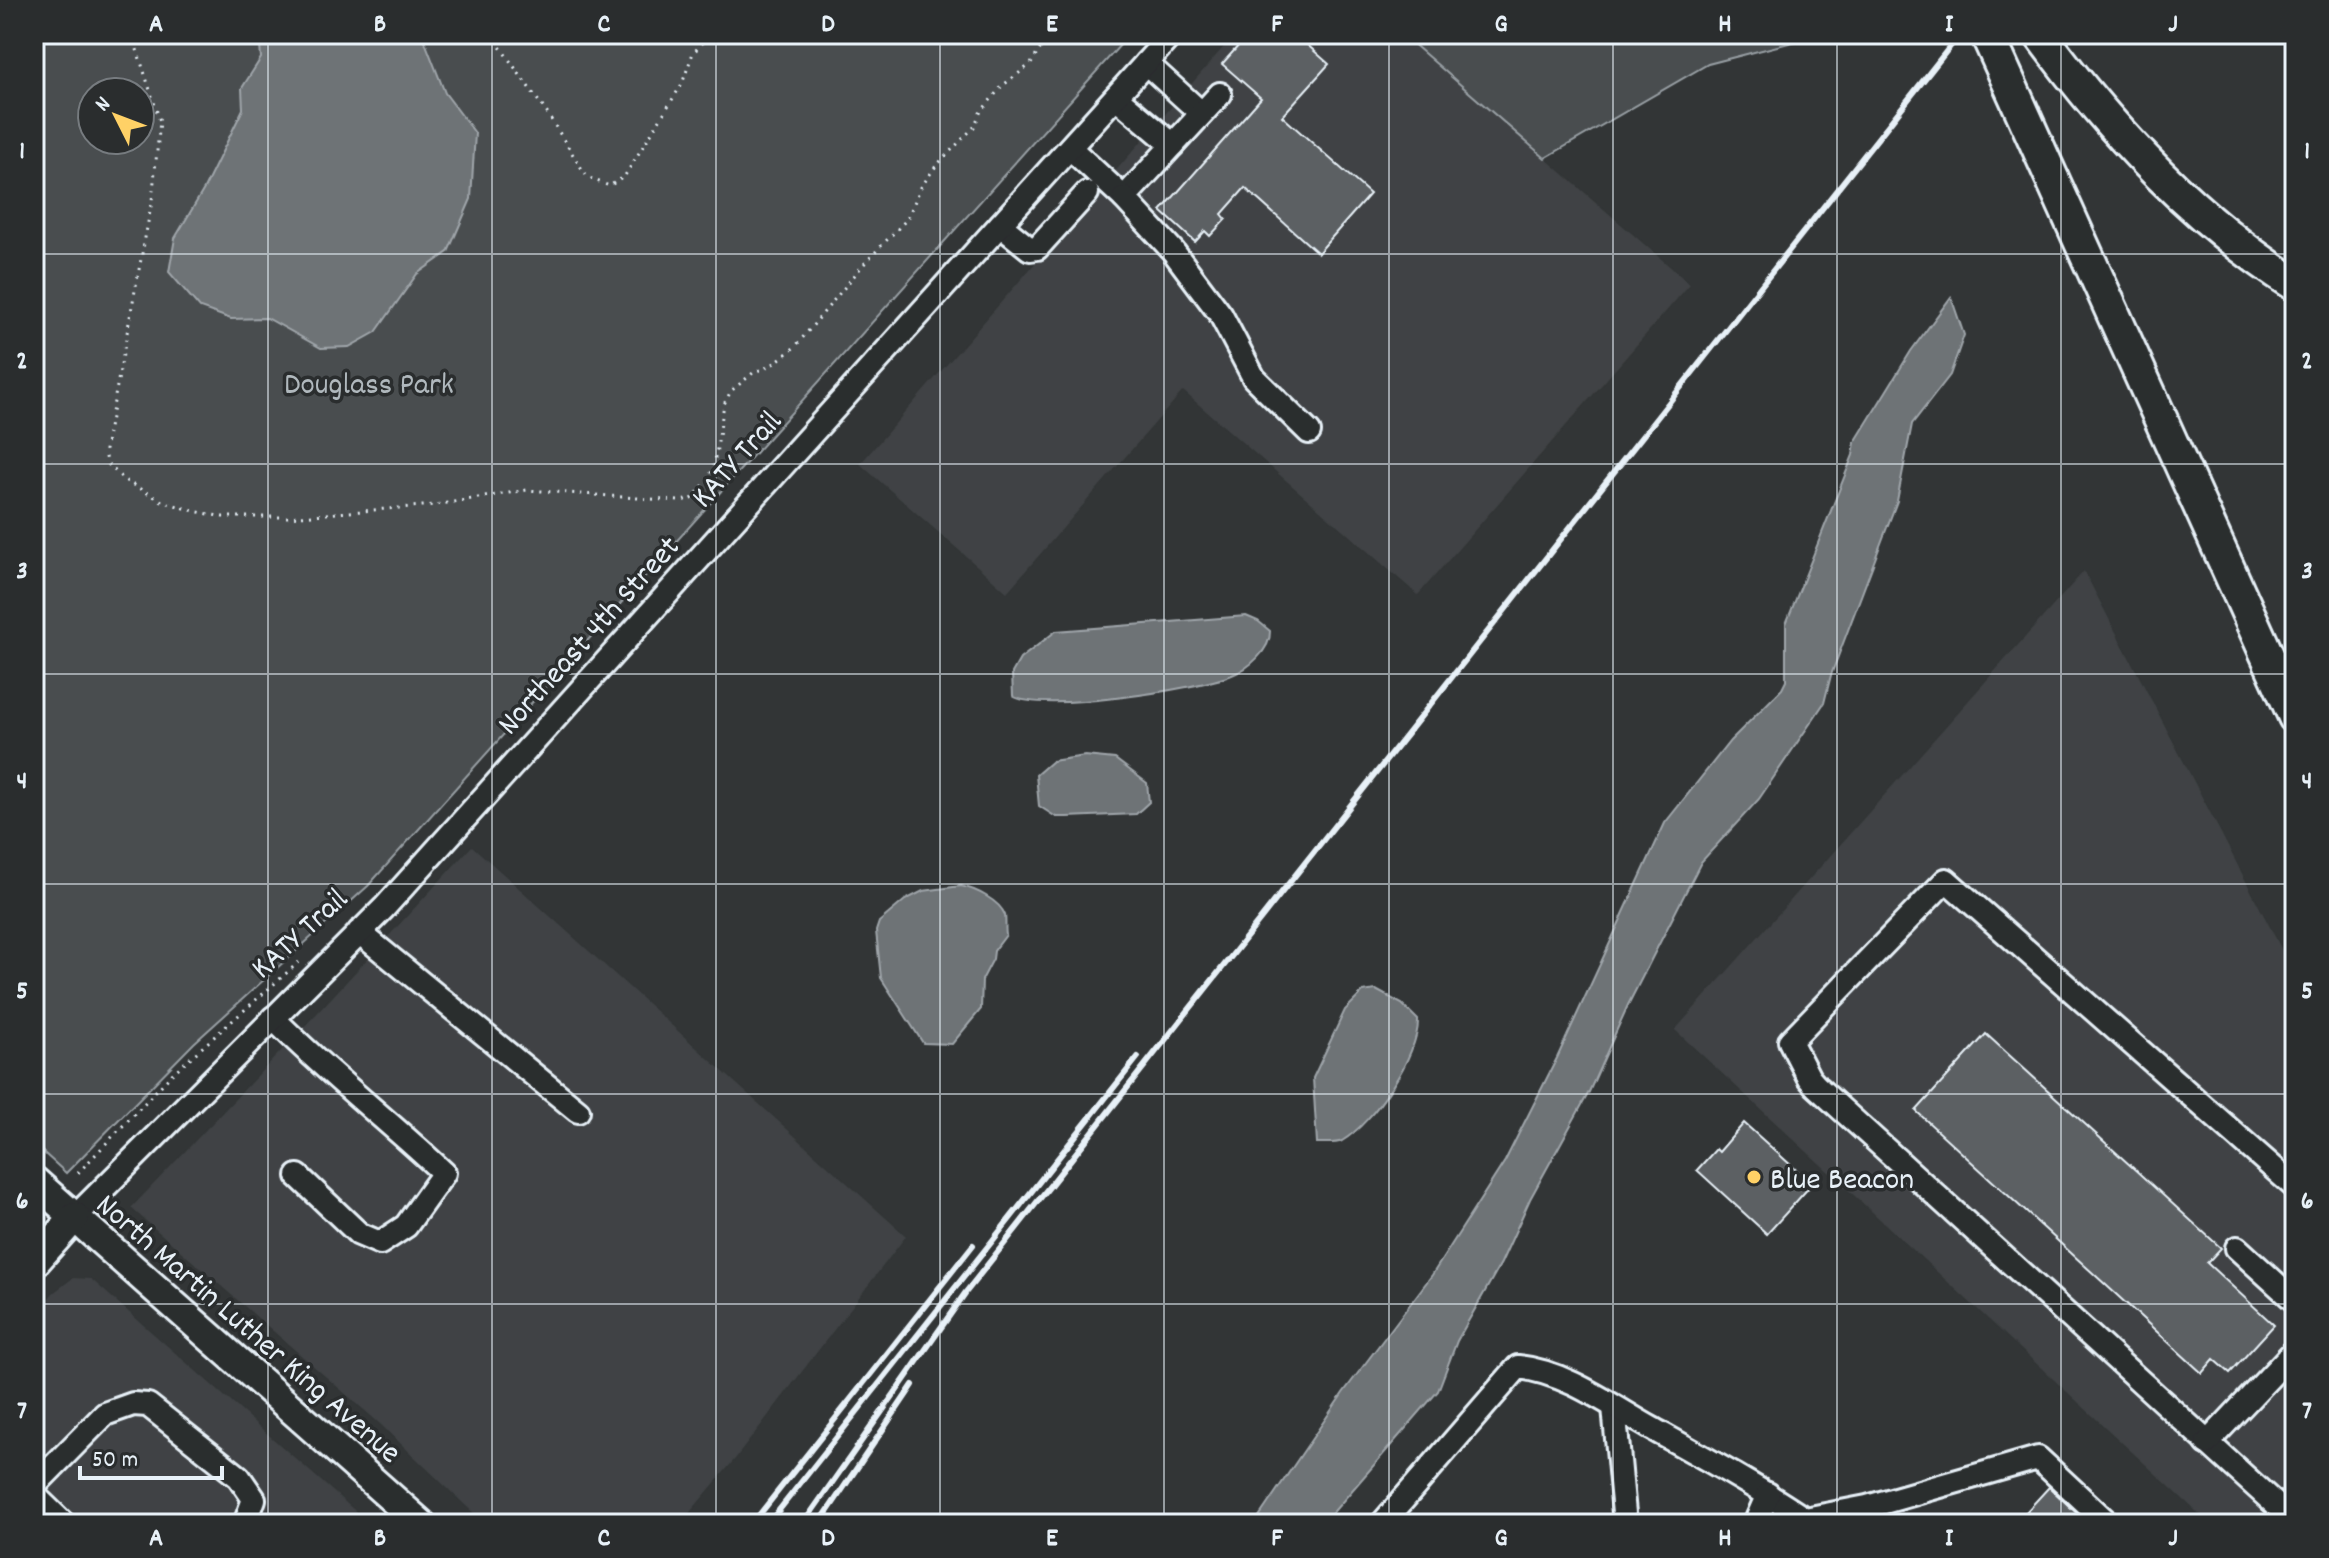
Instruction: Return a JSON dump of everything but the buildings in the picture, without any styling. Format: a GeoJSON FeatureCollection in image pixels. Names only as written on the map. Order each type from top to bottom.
{"type":"FeatureCollection","features":[{"type":"Feature","properties":{"kind":"highway"},"geometry":{"type":"LineString","coordinates":[[1987,34],[2295,717]]}},
{"type":"Feature","properties":{"kind":"highway"},"geometry":{"type":"LineString","coordinates":[[2040,34],[2107,120],[2152,168],[2215,225],[2295,284]]}},
{"type":"Feature","properties":{"kind":"main road","name":"North Martin Luther King Avenue"},"geometry":{"type":"LineString","coordinates":[[34,1181],[421,1524]]}},
{"type":"Feature","properties":{"kind":"main road","name":"Northeast 4th Street"},"geometry":{"type":"LineString","coordinates":[[34,1263],[75,1217]]}},
{"type":"Feature","properties":{"kind":"street","name":"Northeast 4th Street"},"geometry":{"type":"LineString","coordinates":[[75,1217],[359,932],[524,755],[1172,34]]}},
{"type":"Feature","properties":{"kind":"street"},"geometry":{"type":"LineString","coordinates":[[1146,63],[1201,113]]}},
{"type":"Feature","properties":{"kind":"street"},"geometry":{"type":"LineString","coordinates":[[1124,198],[1220,94]]}},
{"type":"Feature","properties":{"kind":"street"},"geometry":{"type":"LineString","coordinates":[[1116,97],[1173,145]]}},
{"type":"Feature","properties":{"kind":"street"},"geometry":{"type":"LineString","coordinates":[[1070,148],[1124,198],[1173,251],[1221,315],[1254,378],[1309,432]]}},
{"type":"Feature","properties":{"kind":"street"},"geometry":{"type":"LineString","coordinates":[[1000,225],[1023,245],[1030,249],[1037,248],[1087,193]]}},
{"type":"Feature","properties":{"kind":"street"},"geometry":{"type":"LineString","coordinates":[[2295,1187],[1946,880],[1790,1041],[1816,1086],[2295,1522]]}},
{"type":"Feature","properties":{"kind":"street"},"geometry":{"type":"LineString","coordinates":[[359,932],[578,1111]]}},
{"type":"Feature","properties":{"kind":"street"},"geometry":{"type":"LineString","coordinates":[[273,1018],[308,1054],[384,1117],[444,1173],[406,1226],[380,1243],[359,1234],[298,1176]]}},
{"type":"Feature","properties":{"kind":"street"},"geometry":{"type":"LineString","coordinates":[[2237,1248],[2295,1301]]}},
{"type":"Feature","properties":{"kind":"street"},"geometry":{"type":"LineString","coordinates":[[2207,1443],[2295,1350]]}},
{"type":"Feature","properties":{"kind":"street"},"geometry":{"type":"LineString","coordinates":[[1382,1524],[1518,1367],[1539,1369],[1614,1407],[1768,1494],[1806,1521],[1870,1515],[2038,1458],[2109,1524]]}},
{"type":"Feature","properties":{"kind":"street"},"geometry":{"type":"LineString","coordinates":[[34,1486],[105,1414],[133,1404],[148,1405],[239,1477],[254,1499],[245,1524]]}},
{"type":"Feature","properties":{"kind":"street"},"geometry":{"type":"LineString","coordinates":[[1614,1407],[1625,1524]]}},
{"type":"Feature","properties":{"kind":"street"},"geometry":{"type":"LineString","coordinates":[[1755,1524],[1768,1494]]}},
{"type":"Feature","properties":{"kind":"street"},"geometry":{"type":"LineString","coordinates":[[34,1495],[64,1524]]}},
{"type":"Feature","properties":{"kind":"path"},"geometry":{"type":"LineString","coordinates":[[132,34],[160,121],[152,201],[107,439],[107,463],[124,480],[162,501],[183,508],[223,517],[288,517],[435,505],[527,490],[678,501],[692,499],[714,467],[724,404],[731,391],[795,347],[863,265],[907,219],[921,187],[936,166],[974,127],[996,92],[1031,64],[1049,34]]}},
{"type":"Feature","properties":{"kind":"path"},"geometry":{"type":"LineString","coordinates":[[491,34],[547,113],[587,177],[600,185],[609,186],[624,177],[682,84],[693,53],[711,34]]}},
{"type":"Feature","properties":{"kind":"path","name":"KATY Trail"},"geometry":{"type":"LineString","coordinates":[[78,1173],[173,1073],[302,959]]}},
{"type":"Feature","properties":{"kind":"shaded area"},"geometry":{"type":"Polygon","coordinates":[[[259,34],[422,34],[445,93],[475,133],[471,199],[448,252],[417,274],[376,332],[349,347],[321,348],[267,318],[231,319],[200,308],[169,272],[175,238],[204,189],[243,109],[242,88],[261,58],[259,34]]]}},
{"type":"Feature","properties":{"kind":"shaded area"},"geometry":{"type":"Polygon","coordinates":[[[1235,34],[1402,34],[1690,284],[1418,595],[1183,391],[1007,592],[860,464],[1235,34]]]}},
{"type":"Feature","properties":{"kind":"shaded area"},"geometry":{"type":"Polygon","coordinates":[[[1951,297],[1964,335],[1950,375],[1912,424],[1897,501],[1831,675],[1824,703],[1759,799],[1701,862],[1628,1005],[1589,1092],[1457,1341],[1438,1391],[1323,1524],[1254,1524],[1343,1393],[1432,1275],[1505,1161],[1557,1058],[1665,823],[1730,741],[1782,689],[1786,681],[1786,624],[1853,455],[1855,442],[1911,351],[1951,297]]]}},
{"type":"Feature","properties":{"kind":"shaded area"},"geometry":{"type":"Polygon","coordinates":[[[2084,571],[2295,975],[2295,1492],[2266,1524],[2210,1524],[1675,1030],[2084,571]]]}},
{"type":"Feature","properties":{"kind":"shaded area"},"geometry":{"type":"Polygon","coordinates":[[[1246,616],[1270,631],[1269,638],[1257,658],[1232,675],[1188,687],[1120,698],[1053,702],[1028,701],[1013,696],[1012,673],[1020,659],[1056,631],[1246,616]]]}},
{"type":"Feature","properties":{"kind":"shaded area"},"geometry":{"type":"Polygon","coordinates":[[[1085,756],[1115,759],[1147,783],[1149,802],[1136,814],[1067,817],[1056,817],[1039,806],[1036,775],[1052,761],[1085,756]]]}},
{"type":"Feature","properties":{"kind":"shaded area"},"geometry":{"type":"Polygon","coordinates":[[[472,846],[906,1236],[735,1459],[680,1524],[485,1524],[378,1422],[131,1208],[472,846]]]}},
{"type":"Feature","properties":{"kind":"shaded area"},"geometry":{"type":"Polygon","coordinates":[[[961,886],[998,905],[1005,915],[1006,935],[994,951],[982,980],[981,1009],[952,1044],[923,1043],[881,978],[876,931],[879,922],[905,900],[923,891],[961,886]]]}},
{"type":"Feature","properties":{"kind":"shaded area"},"geometry":{"type":"Polygon","coordinates":[[[1376,990],[1402,1004],[1418,1020],[1411,1051],[1392,1087],[1354,1132],[1340,1142],[1317,1143],[1313,1078],[1345,1010],[1363,992],[1376,990]]]}},
{"type":"Feature","properties":{"kind":"shaded area"},"geometry":{"type":"Polygon","coordinates":[[[73,1278],[91,1279],[370,1524],[85,1524],[34,1477],[34,1315],[53,1293],[73,1278]]]}},
{"type":"Feature","properties":{"kind":"green space","name":"Douglass Park"},"geometry":{"type":"Polygon","coordinates":[[[34,34],[1130,34],[368,886],[194,1043],[66,1173],[34,1144],[34,34]]]}},
{"type":"Feature","properties":{"kind":"green space"},"geometry":{"type":"Polygon","coordinates":[[[1402,34],[1812,34],[1812,37],[1708,64],[1545,158],[1402,34]]]}},
{"type":"Feature","properties":{"kind":"railway"},"geometry":{"type":"LineString","coordinates":[[803,1524],[966,1292],[1960,34]]}},
{"type":"Feature","properties":{"kind":"railway"},"geometry":{"type":"LineString","coordinates":[[768,1524],[1138,1057]]}},
{"type":"Feature","properties":{"kind":"railway"},"geometry":{"type":"LineString","coordinates":[[752,1524],[973,1245]]}},
{"type":"Feature","properties":{"kind":"railway"},"geometry":{"type":"LineString","coordinates":[[819,1524],[913,1385]]}},
{"type":"Feature","properties":{"kind":"place","name":"Blue Beacon"},"geometry":{"type":"Point","coordinates":[1754,1177]}}]}
